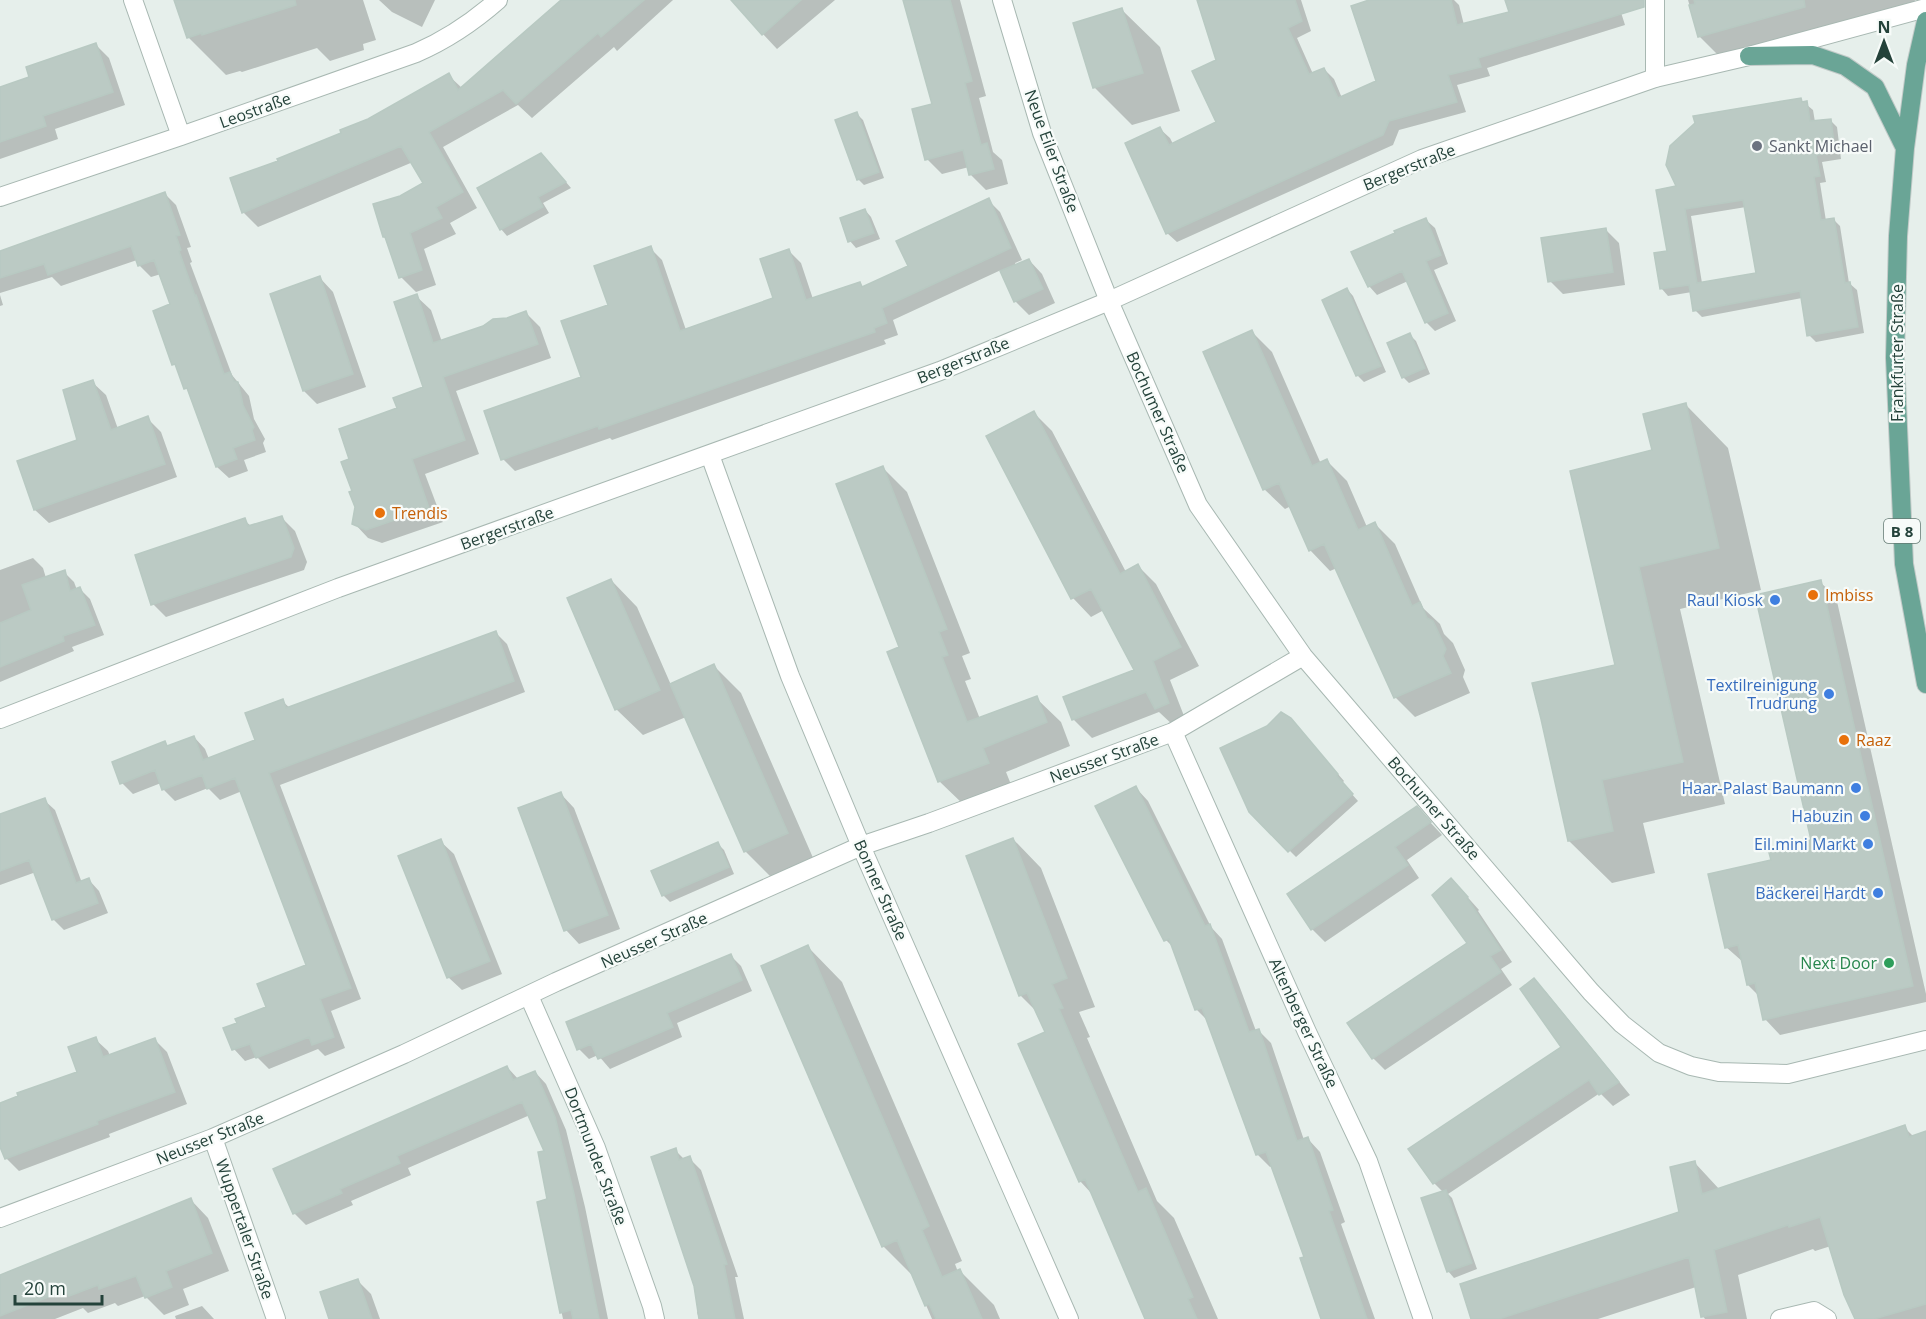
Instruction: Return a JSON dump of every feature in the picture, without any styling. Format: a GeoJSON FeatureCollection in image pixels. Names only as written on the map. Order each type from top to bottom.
{"type":"FeatureCollection","features":[{"type":"Feature","properties":{"kind":"main road","name":"Frankfurter Straße"},"geometry":{"type":"LineString","coordinates":[[1926,21],[1916,65],[1905,148],[1895,314],[1896,394],[1904,564],[1926,684]]}},
{"type":"Feature","properties":{"kind":"main road"},"geometry":{"type":"LineString","coordinates":[[1749,56],[1813,55],[1845,66],[1875,87],[1905,148]]}},
{"type":"Feature","properties":{"kind":"street"},"geometry":{"type":"LineString","coordinates":[[133,0],[182,136]]}},
{"type":"Feature","properties":{"kind":"street","name":"Leostraße"},"geometry":{"type":"LineString","coordinates":[[0,197],[182,136],[416,53],[439,43],[480,16],[498,0]]}},
{"type":"Feature","properties":{"kind":"street","name":"Neue Eiler Straße"},"geometry":{"type":"LineString","coordinates":[[1002,0],[1042,133],[1109,300]]}},
{"type":"Feature","properties":{"kind":"street"},"geometry":{"type":"LineString","coordinates":[[1655,0],[1655,78]]}},
{"type":"Feature","properties":{"kind":"street","name":"Bergerstraße"},"geometry":{"type":"LineString","coordinates":[[0,719],[338,588],[940,371],[1109,300],[1422,159],[1655,78],[1749,56],[1926,8]]}},
{"type":"Feature","properties":{"kind":"street","name":"Bochumer Straße"},"geometry":{"type":"LineString","coordinates":[[1109,300],[1198,505],[1303,656],[1591,992],[1622,1024],[1659,1053],[1691,1066],[1719,1072],[1788,1074],[1926,1040]]}},
{"type":"Feature","properties":{"kind":"street","name":"Bonner Straße"},"geometry":{"type":"LineString","coordinates":[[710,454],[790,676],[861,846],[1069,1319]]}},
{"type":"Feature","properties":{"kind":"street","name":"Neusser Straße"},"geometry":{"type":"LineString","coordinates":[[0,1218],[213,1138],[404,1054],[861,846],[1173,732],[1303,656]]}},
{"type":"Feature","properties":{"kind":"street","name":"Altenberger Straße"},"geometry":{"type":"LineString","coordinates":[[1173,732],[1302,1021],[1368,1161],[1423,1319]]}},
{"type":"Feature","properties":{"kind":"street","name":"Dortmunder Straße"},"geometry":{"type":"LineString","coordinates":[[529,996],[596,1148],[655,1319]]}},
{"type":"Feature","properties":{"kind":"street","name":"Wuppertaler Straße"},"geometry":{"type":"LineString","coordinates":[[213,1138],[276,1319]]}},
{"type":"Feature","properties":{"kind":"street"},"geometry":{"type":"LineString","coordinates":[[1780,1319],[1820,1315]]}},
{"type":"Feature","properties":{"kind":"building"},"geometry":{"type":"Polygon","coordinates":[[[174,0],[295,0],[296,5],[187,38],[174,0]]]}},
{"type":"Feature","properties":{"kind":"building"},"geometry":{"type":"Polygon","coordinates":[[[561,0],[644,0],[601,37],[598,33],[516,104],[503,90],[429,132],[463,192],[436,207],[442,218],[410,233],[422,270],[399,278],[373,204],[400,196],[423,183],[401,146],[242,213],[230,178],[278,161],[277,159],[341,133],[340,130],[368,119],[449,73],[458,90],[561,0]]]}},
{"type":"Feature","properties":{"kind":"building"},"geometry":{"type":"Polygon","coordinates":[[[731,0],[801,0],[762,35],[731,0]]]}},
{"type":"Feature","properties":{"kind":"building"},"geometry":{"type":"Polygon","coordinates":[[[903,0],[950,0],[972,81],[965,83],[981,145],[987,143],[994,169],[969,175],[963,150],[925,160],[912,109],[932,104],[903,0]]]}},
{"type":"Feature","properties":{"kind":"building"},"geometry":{"type":"Polygon","coordinates":[[[1197,0],[1295,0],[1302,21],[1288,28],[1309,74],[1324,68],[1338,98],[1376,81],[1351,6],[1369,0],[1451,0],[1457,25],[1509,12],[1505,0],[1644,0],[1644,7],[1478,58],[1481,67],[1448,75],[1457,102],[1389,121],[1383,135],[1166,234],[1125,143],[1160,127],[1169,145],[1216,122],[1192,71],[1216,60],[1197,0]]]}},
{"type":"Feature","properties":{"kind":"building"},"geometry":{"type":"Polygon","coordinates":[[[1694,0],[1804,0],[1805,7],[1698,37],[1689,5],[1695,4],[1694,0]]]}},
{"type":"Feature","properties":{"kind":"building"},"geometry":{"type":"Polygon","coordinates":[[[1122,8],[1143,73],[1093,88],[1073,23],[1122,8]]]}},
{"type":"Feature","properties":{"kind":"building"},"geometry":{"type":"Polygon","coordinates":[[[96,43],[113,92],[43,116],[46,126],[0,142],[0,87],[29,77],[26,67],[96,43]]]}},
{"type":"Feature","properties":{"kind":"building"},"geometry":{"type":"Polygon","coordinates":[[[1801,98],[1802,102],[1807,101],[1810,121],[1831,119],[1835,152],[1816,155],[1820,176],[1814,177],[1821,220],[1834,218],[1845,283],[1850,282],[1858,327],[1807,336],[1800,291],[1693,311],[1689,285],[1660,289],[1654,253],[1667,251],[1656,190],[1676,186],[1666,165],[1670,146],[1695,123],[1693,116],[1801,98]],[[1743,200],[1685,209],[1697,283],[1756,273],[1743,200]]]}},
{"type":"Feature","properties":{"kind":"building"},"geometry":{"type":"Polygon","coordinates":[[[857,112],[879,172],[857,180],[835,120],[857,112]]]}},
{"type":"Feature","properties":{"kind":"building"},"geometry":{"type":"Polygon","coordinates":[[[541,153],[566,182],[538,197],[543,207],[500,230],[477,188],[541,153]]]}},
{"type":"Feature","properties":{"kind":"building"},"geometry":{"type":"Polygon","coordinates":[[[165,192],[180,235],[176,236],[181,250],[179,251],[224,374],[230,372],[234,381],[238,382],[243,405],[254,427],[252,430],[255,440],[233,448],[237,459],[216,467],[187,388],[184,389],[175,364],[172,365],[153,311],[170,304],[154,260],[138,266],[131,246],[48,275],[44,264],[0,278],[0,251],[165,192]]]}},
{"type":"Feature","properties":{"kind":"building"},"geometry":{"type":"Polygon","coordinates":[[[989,198],[1011,248],[882,308],[887,323],[874,328],[875,332],[599,429],[598,426],[501,460],[484,411],[581,377],[561,321],[608,305],[594,266],[651,246],[680,331],[773,298],[760,259],[789,249],[806,300],[860,282],[862,287],[908,266],[896,241],[989,198]]]}},
{"type":"Feature","properties":{"kind":"building"},"geometry":{"type":"Polygon","coordinates":[[[865,209],[874,233],[848,242],[840,218],[865,209]]]}},
{"type":"Feature","properties":{"kind":"building"},"geometry":{"type":"Polygon","coordinates":[[[1426,218],[1441,255],[1426,261],[1448,313],[1425,323],[1402,271],[1368,287],[1351,252],[1426,218]]]}},
{"type":"Feature","properties":{"kind":"building"},"geometry":{"type":"Polygon","coordinates":[[[1606,228],[1613,272],[1548,282],[1541,238],[1606,228]]]}},
{"type":"Feature","properties":{"kind":"building"},"geometry":{"type":"Polygon","coordinates":[[[1029,259],[1043,289],[1014,302],[1000,271],[1029,259]]]}},
{"type":"Feature","properties":{"kind":"building"},"geometry":{"type":"Polygon","coordinates":[[[320,276],[353,374],[303,391],[270,294],[320,276]]]}},
{"type":"Feature","properties":{"kind":"building"},"geometry":{"type":"Polygon","coordinates":[[[1347,288],[1381,366],[1356,376],[1322,300],[1347,288]]]}},
{"type":"Feature","properties":{"kind":"building"},"geometry":{"type":"Polygon","coordinates":[[[417,294],[433,343],[483,326],[493,319],[507,318],[526,311],[538,344],[443,377],[465,440],[412,459],[429,508],[366,530],[352,524],[355,507],[349,492],[352,491],[341,462],[349,459],[339,429],[397,408],[393,398],[423,387],[394,302],[417,294]]]}},
{"type":"Feature","properties":{"kind":"building"},"geometry":{"type":"Polygon","coordinates":[[[1252,330],[1312,466],[1327,459],[1358,530],[1375,522],[1412,606],[1420,602],[1427,618],[1433,621],[1446,649],[1443,656],[1451,673],[1394,698],[1324,544],[1309,551],[1279,483],[1263,490],[1203,352],[1252,330]]]}},
{"type":"Feature","properties":{"kind":"building"},"geometry":{"type":"Polygon","coordinates":[[[1410,333],[1425,368],[1402,378],[1387,343],[1410,333]]]}},
{"type":"Feature","properties":{"kind":"building"},"geometry":{"type":"Polygon","coordinates":[[[93,380],[111,430],[148,416],[165,464],[34,510],[17,461],[77,440],[63,390],[93,380]]]}},
{"type":"Feature","properties":{"kind":"building"},"geometry":{"type":"Polygon","coordinates":[[[1686,403],[1719,548],[1639,567],[1683,762],[1602,780],[1613,831],[1568,841],[1532,683],[1615,665],[1570,471],[1652,450],[1643,414],[1686,403]]]}},
{"type":"Feature","properties":{"kind":"building"},"geometry":{"type":"Polygon","coordinates":[[[1034,411],[1120,574],[1138,564],[1181,647],[1153,661],[1169,703],[1155,709],[1146,692],[1072,720],[1063,697],[1134,670],[1091,589],[1071,599],[986,436],[1034,411]]]}},
{"type":"Feature","properties":{"kind":"building"},"geometry":{"type":"Polygon","coordinates":[[[883,466],[947,629],[939,632],[948,655],[942,657],[967,722],[1037,696],[1047,722],[983,748],[989,763],[938,782],[887,652],[899,647],[836,484],[883,466]]]}},
{"type":"Feature","properties":{"kind":"building"},"geometry":{"type":"Polygon","coordinates":[[[282,516],[294,548],[291,557],[151,605],[135,555],[245,518],[248,526],[282,516]]]}},
{"type":"Feature","properties":{"kind":"building"},"geometry":{"type":"Polygon","coordinates":[[[65,570],[70,591],[80,587],[95,625],[63,636],[64,641],[0,667],[0,623],[31,610],[22,585],[65,570]]]}},
{"type":"Feature","properties":{"kind":"building"},"geometry":{"type":"Polygon","coordinates":[[[611,579],[660,690],[615,710],[567,598],[611,579]]]}},
{"type":"Feature","properties":{"kind":"building"},"geometry":{"type":"Polygon","coordinates":[[[1821,580],[1913,986],[1763,1020],[1755,983],[1747,985],[1738,945],[1725,948],[1708,874],[1771,860],[1768,849],[1811,840],[1755,595],[1821,580]]]}},
{"type":"Feature","properties":{"kind":"building"},"geometry":{"type":"Polygon","coordinates":[[[496,631],[514,681],[269,773],[351,988],[320,999],[334,1037],[312,1045],[309,1037],[256,1058],[250,1044],[232,1050],[223,1028],[237,1023],[235,1019],[266,1007],[257,984],[306,965],[235,778],[207,789],[202,775],[162,790],[155,770],[120,784],[112,762],[165,741],[167,746],[194,736],[203,760],[255,740],[245,713],[283,699],[286,708],[496,631]]]}},
{"type":"Feature","properties":{"kind":"building"},"geometry":{"type":"Polygon","coordinates":[[[714,664],[788,833],[744,852],[670,684],[714,664]]]}},
{"type":"Feature","properties":{"kind":"building"},"geometry":{"type":"Polygon","coordinates":[[[1281,712],[1291,718],[1353,794],[1288,852],[1249,812],[1220,748],[1267,726],[1281,712]]]}},
{"type":"Feature","properties":{"kind":"building"},"geometry":{"type":"Polygon","coordinates":[[[1136,786],[1205,926],[1210,924],[1249,1032],[1259,1029],[1297,1141],[1308,1137],[1333,1210],[1329,1211],[1367,1319],[1321,1319],[1300,1258],[1304,1257],[1266,1152],[1256,1155],[1202,1008],[1195,1010],[1169,939],[1164,941],[1095,806],[1136,786]]]}},
{"type":"Feature","properties":{"kind":"building"},"geometry":{"type":"Polygon","coordinates":[[[561,792],[608,915],[564,931],[518,808],[561,792]]]}},
{"type":"Feature","properties":{"kind":"building"},"geometry":{"type":"Polygon","coordinates":[[[45,798],[76,883],[89,878],[98,903],[52,920],[29,860],[0,871],[0,814],[45,798]]]}},
{"type":"Feature","properties":{"kind":"building"},"geometry":{"type":"Polygon","coordinates":[[[1417,806],[1431,822],[1395,847],[1408,865],[1311,930],[1287,894],[1417,806]]]}},
{"type":"Feature","properties":{"kind":"building"},"geometry":{"type":"Polygon","coordinates":[[[1013,838],[1067,978],[1052,984],[1063,1008],[1059,1009],[1138,1192],[1146,1188],[1193,1297],[1188,1299],[1197,1319],[1145,1319],[1085,1179],[1079,1182],[1018,1044],[1045,1032],[1027,993],[1019,996],[966,856],[1013,838]]]}},
{"type":"Feature","properties":{"kind":"building"},"geometry":{"type":"Polygon","coordinates":[[[441,839],[490,961],[447,978],[398,856],[441,839]]]}},
{"type":"Feature","properties":{"kind":"building"},"geometry":{"type":"Polygon","coordinates":[[[718,842],[729,867],[662,896],[651,871],[718,842]]]}},
{"type":"Feature","properties":{"kind":"building"},"geometry":{"type":"Polygon","coordinates":[[[1451,878],[1468,897],[1501,950],[1490,956],[1501,972],[1372,1059],[1347,1023],[1467,943],[1432,895],[1451,878]]]}},
{"type":"Feature","properties":{"kind":"building"},"geometry":{"type":"Polygon","coordinates":[[[808,945],[929,1226],[922,1230],[942,1277],[960,1269],[982,1319],[936,1319],[929,1304],[925,1306],[897,1240],[882,1247],[761,966],[808,945]]]}},
{"type":"Feature","properties":{"kind":"building"},"geometry":{"type":"Polygon","coordinates":[[[731,954],[742,980],[667,1013],[673,1027],[598,1059],[591,1044],[577,1050],[566,1022],[731,954]]]}},
{"type":"Feature","properties":{"kind":"building"},"geometry":{"type":"Polygon","coordinates":[[[1534,978],[1619,1082],[1599,1095],[1589,1080],[1433,1184],[1408,1149],[1561,1047],[1520,989],[1534,978]]]}},
{"type":"Feature","properties":{"kind":"building"},"geometry":{"type":"Polygon","coordinates":[[[96,1037],[103,1057],[155,1038],[175,1092],[5,1159],[0,1147],[0,1103],[18,1096],[17,1093],[77,1072],[68,1047],[96,1037]]]}},
{"type":"Feature","properties":{"kind":"building"},"geometry":{"type":"Polygon","coordinates":[[[507,1066],[513,1080],[535,1071],[555,1117],[574,1194],[599,1319],[573,1319],[571,1310],[560,1313],[537,1202],[547,1199],[538,1152],[544,1151],[522,1102],[397,1156],[400,1163],[340,1189],[342,1193],[293,1214],[273,1169],[507,1066]]]}},
{"type":"Feature","properties":{"kind":"building"},"geometry":{"type":"Polygon","coordinates":[[[1905,1125],[1909,1137],[1926,1131],[1926,1304],[1874,1319],[1855,1319],[1844,1295],[1820,1217],[1789,1227],[1788,1225],[1714,1250],[1727,1312],[1701,1317],[1689,1257],[1499,1319],[1471,1319],[1460,1284],[1679,1212],[1670,1167],[1695,1161],[1702,1194],[1905,1125]]]}},
{"type":"Feature","properties":{"kind":"building"},"geometry":{"type":"Polygon","coordinates":[[[676,1148],[679,1160],[690,1156],[727,1264],[724,1265],[735,1319],[699,1319],[694,1286],[651,1157],[676,1148]]]}},
{"type":"Feature","properties":{"kind":"building"},"geometry":{"type":"Polygon","coordinates":[[[1446,1190],[1472,1263],[1447,1272],[1421,1198],[1446,1190]]]}},
{"type":"Feature","properties":{"kind":"building"},"geometry":{"type":"Polygon","coordinates":[[[191,1198],[212,1253],[166,1271],[172,1287],[145,1298],[136,1276],[99,1289],[98,1285],[69,1296],[66,1290],[0,1316],[0,1275],[191,1198]]]}},
{"type":"Feature","properties":{"kind":"building"},"geometry":{"type":"Polygon","coordinates":[[[358,1279],[372,1319],[329,1319],[320,1292],[358,1279]]]}},
{"type":"Feature","properties":{"kind":"place","name":"Sankt Michael"},"geometry":{"type":"Point","coordinates":[1757,146]}},
{"type":"Feature","properties":{"kind":"place","name":"Trendis"},"geometry":{"type":"Point","coordinates":[380,513]}},
{"type":"Feature","properties":{"kind":"place","name":"Imbiss"},"geometry":{"type":"Point","coordinates":[1813,595]}},
{"type":"Feature","properties":{"kind":"place","name":"Raul Kiosk"},"geometry":{"type":"Point","coordinates":[1775,600]}},
{"type":"Feature","properties":{"kind":"place","name":"Textilreinigung Trudrung"},"geometry":{"type":"Point","coordinates":[1829,694]}},
{"type":"Feature","properties":{"kind":"place","name":"Raaz"},"geometry":{"type":"Point","coordinates":[1844,740]}},
{"type":"Feature","properties":{"kind":"place","name":"Haar-Palast Baumann"},"geometry":{"type":"Point","coordinates":[1856,788]}},
{"type":"Feature","properties":{"kind":"place","name":"Habuzin"},"geometry":{"type":"Point","coordinates":[1865,816]}},
{"type":"Feature","properties":{"kind":"place","name":"Eil.mini Markt"},"geometry":{"type":"Point","coordinates":[1868,844]}},
{"type":"Feature","properties":{"kind":"place","name":"Bäckerei Hardt"},"geometry":{"type":"Point","coordinates":[1878,893]}},
{"type":"Feature","properties":{"kind":"place","name":"Next Door"},"geometry":{"type":"Point","coordinates":[1889,963]}}]}
